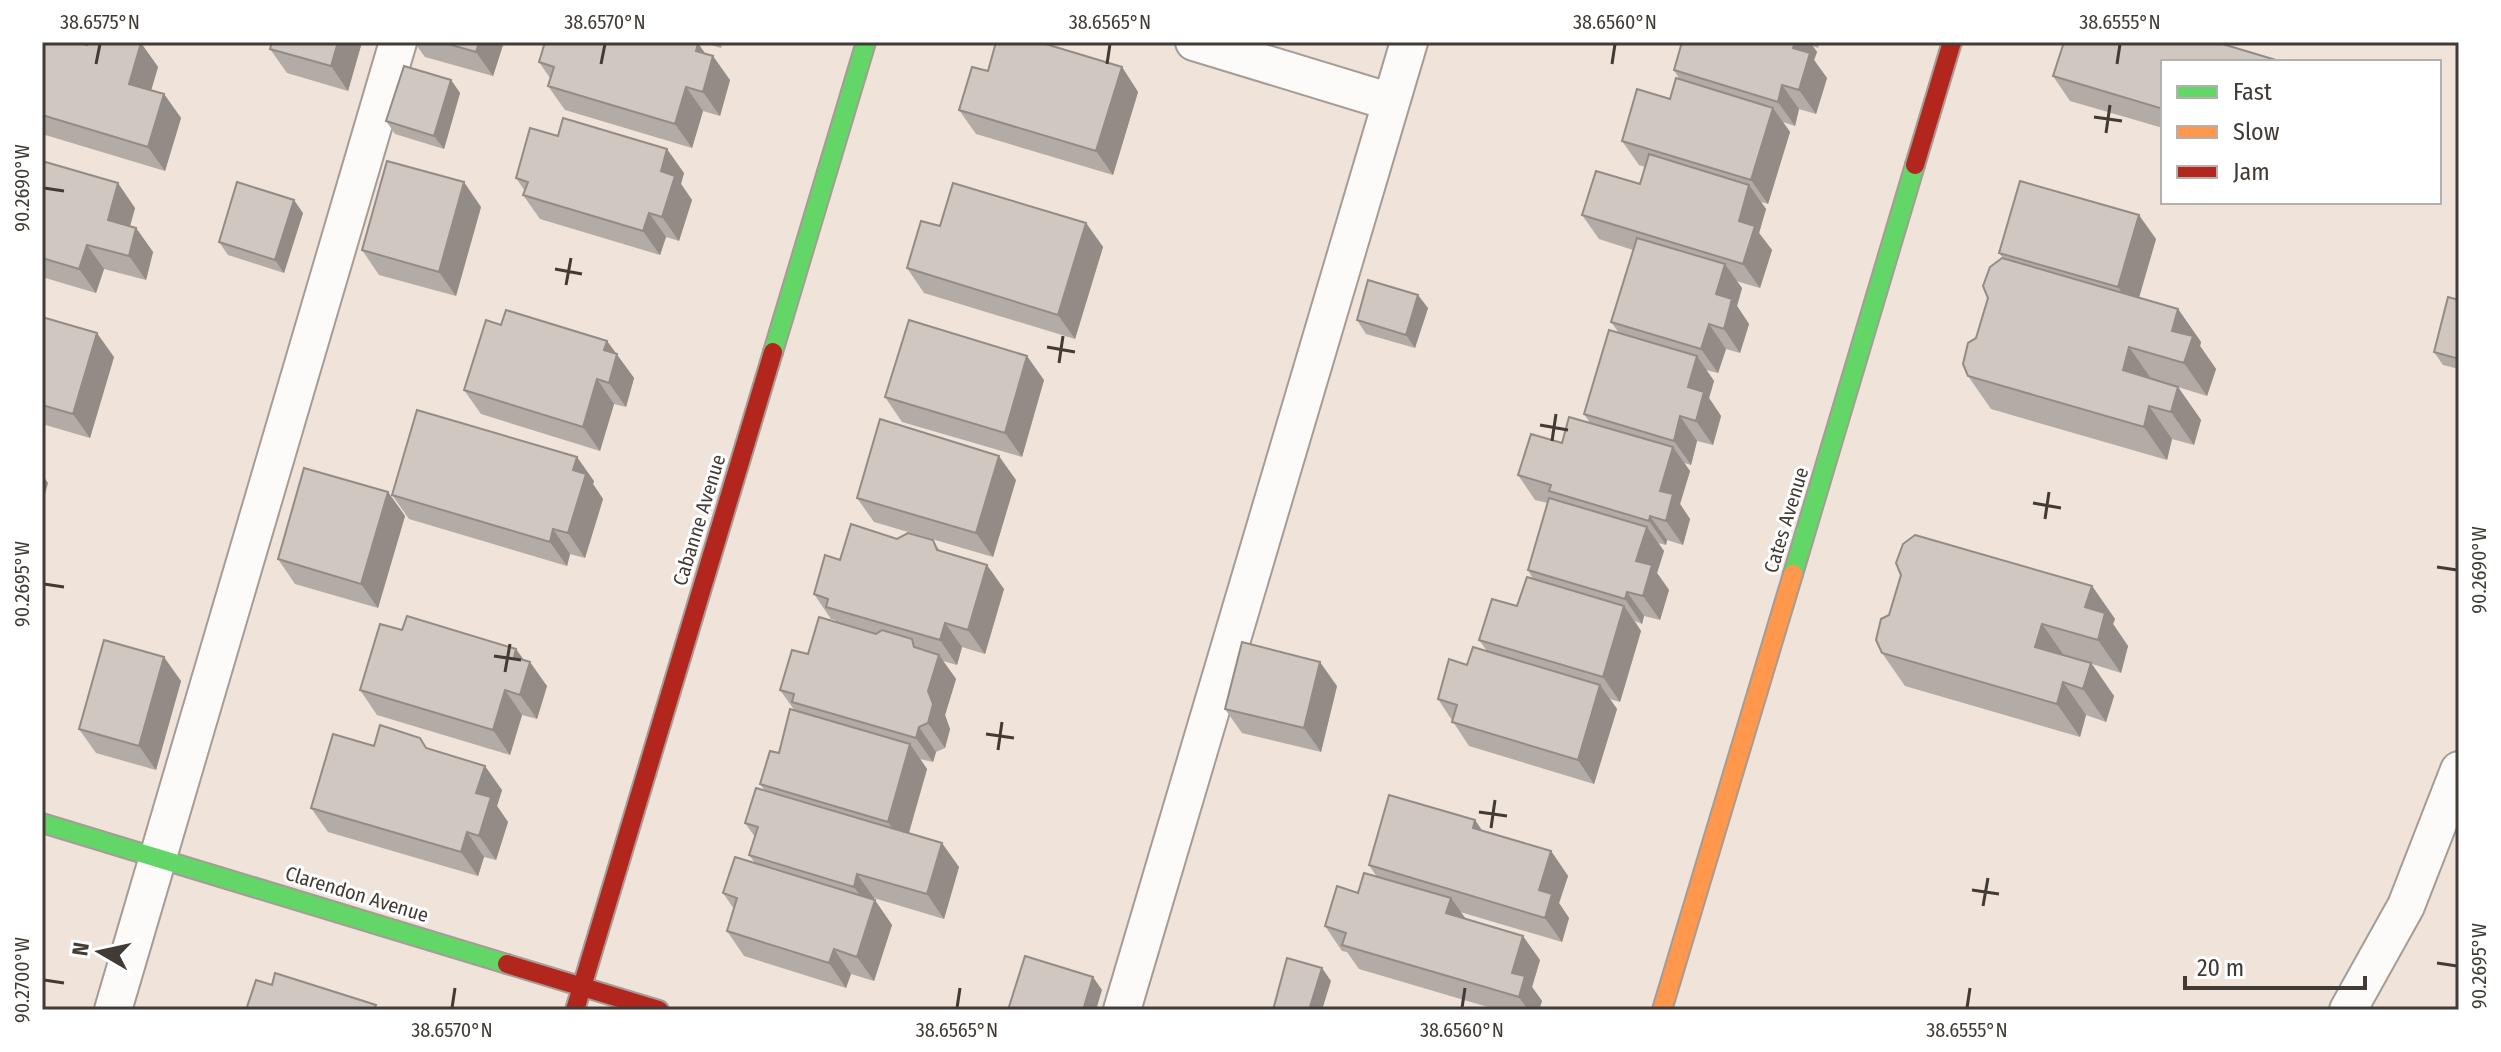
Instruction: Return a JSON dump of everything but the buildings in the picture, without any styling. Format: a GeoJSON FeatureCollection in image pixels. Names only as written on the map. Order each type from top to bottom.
{"type":"FeatureCollection","features":[{"type":"Feature","properties":{"kind":"street","name":"Cabanne Avenue"},"geometry":{"type":"LineString","coordinates":[[575,1010],[866,42]]}},
{"type":"Feature","properties":{"kind":"street","name":"Cates Avenue"},"geometry":{"type":"LineString","coordinates":[[1662,1010],[1952,42]]}},
{"type":"Feature","properties":{"kind":"street","name":"Clarendon Avenue"},"geometry":{"type":"LineString","coordinates":[[42,823],[659,1010]]}},
{"type":"Feature","properties":{"kind":"lane"},"geometry":{"type":"LineString","coordinates":[[113,1010],[398,42]]}},
{"type":"Feature","properties":{"kind":"lane"},"geometry":{"type":"LineString","coordinates":[[1194,42],[1391,102]]}},
{"type":"Feature","properties":{"kind":"lane"},"geometry":{"type":"LineString","coordinates":[[1122,1010],[1409,42]]}},
{"type":"Feature","properties":{"kind":"lane"},"geometry":{"type":"LineString","coordinates":[[2348,1010],[2406,906],[2459,770]]}},
{"type":"Feature","properties":{"kind":"traffic: fast"},"geometry":{"type":"LineString","coordinates":[[773,352],[866,42]]}},
{"type":"Feature","properties":{"kind":"traffic: fast"},"geometry":{"type":"LineString","coordinates":[[1793,574],[1915,165]]}},
{"type":"Feature","properties":{"kind":"traffic: fast"},"geometry":{"type":"LineString","coordinates":[[42,823],[507,964]]}},
{"type":"Feature","properties":{"kind":"traffic: slow"},"geometry":{"type":"LineString","coordinates":[[1662,1010],[1793,574]]}},
{"type":"Feature","properties":{"kind":"traffic: jam"},"geometry":{"type":"LineString","coordinates":[[1915,165],[1952,42]]}},
{"type":"Feature","properties":{"kind":"traffic: jam"},"geometry":{"type":"LineString","coordinates":[[575,1010],[773,352]]}},
{"type":"Feature","properties":{"kind":"traffic: jam"},"geometry":{"type":"LineString","coordinates":[[507,964],[659,1010]]}}]}
